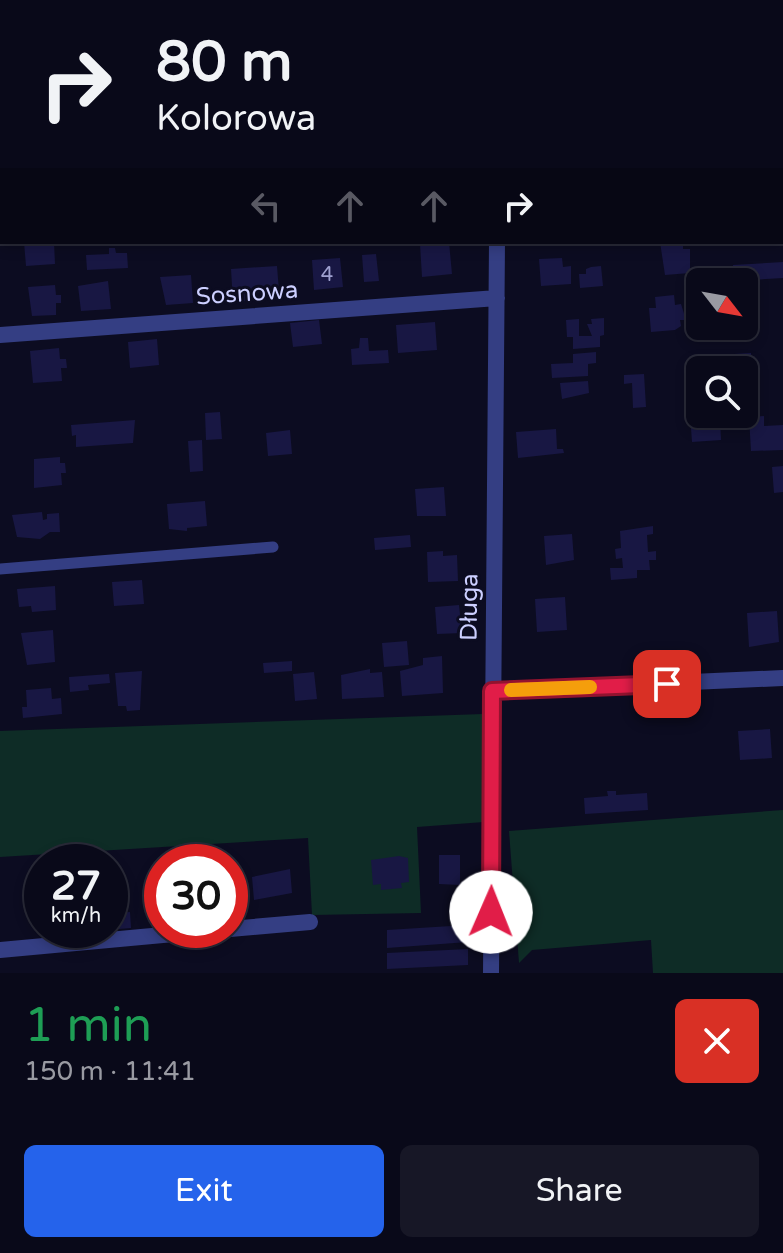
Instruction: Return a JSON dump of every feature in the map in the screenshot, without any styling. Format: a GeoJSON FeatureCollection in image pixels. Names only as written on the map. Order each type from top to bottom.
{"type":"FeatureCollection","features":[{"type":"Feature","properties":{"kind":"street","name":"Długa"},"geometry":{"type":"LineString","coordinates":[[491,973],[497,244]]}},
{"type":"Feature","properties":{"kind":"street","name":"Sosnowa"},"geometry":{"type":"LineString","coordinates":[[0,335],[497,298]]}},
{"type":"Feature","properties":{"kind":"street"},"geometry":{"type":"LineString","coordinates":[[492,691],[783,678]]}},
{"type":"Feature","properties":{"kind":"street"},"geometry":{"type":"LineString","coordinates":[[248,927],[310,922]]}},
{"type":"Feature","properties":{"kind":"street"},"geometry":{"type":"LineString","coordinates":[[0,950],[144,937]]}},
{"type":"Feature","properties":{"kind":"lane"},"geometry":{"type":"LineString","coordinates":[[0,569],[273,547]]}},
{"type":"Feature","properties":{"kind":"green space"},"geometry":{"type":"Polygon","coordinates":[[[483,714],[484,822],[417,827],[421,913],[312,915],[308,838],[211,844],[144,844],[144,848],[128,849],[128,844],[24,844],[24,856],[0,857],[0,731],[483,714]]]}},
{"type":"Feature","properties":{"kind":"green space"},"geometry":{"type":"Polygon","coordinates":[[[783,810],[783,973],[653,973],[651,940],[532,950],[519,963],[509,831],[783,810]]]}},
{"type":"Feature","properties":{"kind":"building"},"geometry":{"type":"Polygon","coordinates":[[[24,244],[54,244],[55,264],[26,266],[24,244]]]}},
{"type":"Feature","properties":{"kind":"building"},"geometry":{"type":"Polygon","coordinates":[[[420,244],[449,244],[452,274],[422,277],[420,244]]]}},
{"type":"Feature","properties":{"kind":"building"},"geometry":{"type":"Polygon","coordinates":[[[660,244],[683,244],[683,249],[690,249],[690,268],[686,268],[686,273],[665,275],[660,244]]]}},
{"type":"Feature","properties":{"kind":"building"},"geometry":{"type":"Polygon","coordinates":[[[109,248],[115,248],[116,253],[127,253],[128,268],[87,270],[86,255],[109,254],[109,248]]]}},
{"type":"Feature","properties":{"kind":"building"},"geometry":{"type":"Polygon","coordinates":[[[376,254],[379,281],[364,282],[362,255],[376,254]]]}},
{"type":"Feature","properties":{"kind":"building"},"geometry":{"type":"Polygon","coordinates":[[[340,258],[343,287],[314,290],[312,260],[340,258]]]}},
{"type":"Feature","properties":{"kind":"building"},"geometry":{"type":"Polygon","coordinates":[[[562,258],[563,267],[571,266],[571,284],[541,286],[539,259],[562,258]]]}},
{"type":"Feature","properties":{"kind":"building"},"geometry":{"type":"Polygon","coordinates":[[[783,262],[783,278],[758,280],[758,268],[733,268],[733,265],[783,262]]]}},
{"type":"Feature","properties":{"kind":"building"},"geometry":{"type":"Polygon","coordinates":[[[277,266],[279,291],[247,294],[247,301],[233,302],[231,269],[277,266]]]}},
{"type":"Feature","properties":{"kind":"building"},"geometry":{"type":"Polygon","coordinates":[[[601,266],[603,286],[580,288],[579,274],[586,274],[586,269],[591,267],[601,266]]]}},
{"type":"Feature","properties":{"kind":"building"},"geometry":{"type":"Polygon","coordinates":[[[191,275],[193,303],[166,305],[160,277],[191,275]]]}},
{"type":"Feature","properties":{"kind":"building"},"geometry":{"type":"Polygon","coordinates":[[[108,281],[111,309],[81,311],[78,286],[108,281]]]}},
{"type":"Feature","properties":{"kind":"building"},"geometry":{"type":"Polygon","coordinates":[[[55,285],[56,295],[61,295],[61,303],[56,303],[56,315],[32,316],[28,287],[55,285]]]}},
{"type":"Feature","properties":{"kind":"building"},"geometry":{"type":"Polygon","coordinates":[[[674,295],[675,305],[681,304],[686,320],[680,320],[681,326],[675,330],[651,332],[649,308],[656,308],[655,297],[674,295]]]}},
{"type":"Feature","properties":{"kind":"building"},"geometry":{"type":"Polygon","coordinates":[[[604,318],[600,347],[573,349],[573,337],[567,337],[566,320],[579,319],[579,336],[592,336],[587,324],[592,324],[591,319],[604,318]]]}},
{"type":"Feature","properties":{"kind":"building"},"geometry":{"type":"Polygon","coordinates":[[[319,320],[322,344],[293,347],[290,323],[319,320]]]}},
{"type":"Feature","properties":{"kind":"building"},"geometry":{"type":"Polygon","coordinates":[[[435,322],[437,350],[398,353],[396,325],[435,322]]]}},
{"type":"Feature","properties":{"kind":"building"},"geometry":{"type":"Polygon","coordinates":[[[360,338],[368,338],[369,351],[388,350],[389,363],[352,365],[351,349],[359,348],[360,338]]]}},
{"type":"Feature","properties":{"kind":"building"},"geometry":{"type":"Polygon","coordinates":[[[157,339],[159,365],[130,368],[128,342],[157,339]]]}},
{"type":"Feature","properties":{"kind":"building"},"geometry":{"type":"Polygon","coordinates":[[[59,348],[60,359],[66,359],[67,368],[61,368],[62,381],[33,383],[30,351],[59,348]]]}},
{"type":"Feature","properties":{"kind":"building"},"geometry":{"type":"Polygon","coordinates":[[[596,352],[596,363],[588,364],[588,376],[552,378],[551,364],[573,363],[573,354],[596,352]]]}},
{"type":"Feature","properties":{"kind":"building"},"geometry":{"type":"Polygon","coordinates":[[[751,353],[751,356],[718,356],[751,353]]]}},
{"type":"Feature","properties":{"kind":"building"},"geometry":{"type":"Polygon","coordinates":[[[644,374],[646,407],[633,408],[632,383],[624,384],[624,375],[644,374]]]}},
{"type":"Feature","properties":{"kind":"building"},"geometry":{"type":"Polygon","coordinates":[[[588,381],[589,393],[562,399],[560,383],[588,381]]]}},
{"type":"Feature","properties":{"kind":"building"},"geometry":{"type":"Polygon","coordinates":[[[220,412],[222,439],[206,440],[205,413],[220,412]]]}},
{"type":"Feature","properties":{"kind":"building"},"geometry":{"type":"Polygon","coordinates":[[[758,416],[764,416],[764,426],[783,425],[783,450],[751,451],[750,428],[758,428],[758,416]]]}},
{"type":"Feature","properties":{"kind":"building"},"geometry":{"type":"Polygon","coordinates":[[[135,420],[133,443],[76,447],[76,435],[72,436],[71,425],[135,420]]]}},
{"type":"Feature","properties":{"kind":"building"},"geometry":{"type":"Polygon","coordinates":[[[691,428],[720,428],[721,440],[692,442],[691,428]]]}},
{"type":"Feature","properties":{"kind":"building"},"geometry":{"type":"Polygon","coordinates":[[[556,429],[557,449],[563,449],[564,453],[518,458],[516,432],[556,429]]]}},
{"type":"Feature","properties":{"kind":"building"},"geometry":{"type":"Polygon","coordinates":[[[290,430],[292,454],[268,456],[266,433],[290,430]]]}},
{"type":"Feature","properties":{"kind":"building"},"geometry":{"type":"Polygon","coordinates":[[[202,440],[203,471],[190,472],[188,441],[202,440]]]}},
{"type":"Feature","properties":{"kind":"building"},"geometry":{"type":"Polygon","coordinates":[[[60,457],[60,463],[65,463],[66,473],[61,473],[62,485],[34,488],[34,459],[60,457]]]}},
{"type":"Feature","properties":{"kind":"building"},"geometry":{"type":"Polygon","coordinates":[[[783,466],[783,492],[774,493],[772,467],[783,466]]]}},
{"type":"Feature","properties":{"kind":"building"},"geometry":{"type":"Polygon","coordinates":[[[444,487],[446,516],[417,516],[415,489],[444,487]]]}},
{"type":"Feature","properties":{"kind":"building"},"geometry":{"type":"Polygon","coordinates":[[[205,501],[207,526],[187,528],[187,531],[169,529],[167,504],[205,501]]]}},
{"type":"Feature","properties":{"kind":"building"},"geometry":{"type":"Polygon","coordinates":[[[42,512],[43,520],[47,519],[47,514],[59,513],[60,532],[50,532],[40,539],[17,537],[12,515],[42,512]]]}},
{"type":"Feature","properties":{"kind":"building"},"geometry":{"type":"Polygon","coordinates":[[[653,526],[653,534],[647,535],[648,552],[656,551],[656,560],[649,560],[650,570],[637,570],[637,578],[611,580],[610,568],[623,568],[622,558],[616,559],[615,549],[621,548],[620,531],[653,526]]]}},
{"type":"Feature","properties":{"kind":"building"},"geometry":{"type":"Polygon","coordinates":[[[572,534],[574,560],[546,565],[544,536],[572,534]]]}},
{"type":"Feature","properties":{"kind":"building"},"geometry":{"type":"Polygon","coordinates":[[[410,535],[411,547],[375,550],[374,538],[410,535]]]}},
{"type":"Feature","properties":{"kind":"building"},"geometry":{"type":"Polygon","coordinates":[[[443,551],[443,556],[457,555],[458,581],[428,582],[427,552],[443,551]]]}},
{"type":"Feature","properties":{"kind":"building"},"geometry":{"type":"Polygon","coordinates":[[[142,580],[144,604],[114,606],[112,582],[142,580]]]}},
{"type":"Feature","properties":{"kind":"building"},"geometry":{"type":"Polygon","coordinates":[[[55,586],[56,610],[32,612],[31,606],[19,607],[17,589],[55,586]]]}},
{"type":"Feature","properties":{"kind":"building"},"geometry":{"type":"Polygon","coordinates":[[[565,597],[567,630],[537,632],[535,599],[565,597]]]}},
{"type":"Feature","properties":{"kind":"building"},"geometry":{"type":"Polygon","coordinates":[[[459,605],[462,633],[437,634],[435,607],[459,605]]]}},
{"type":"Feature","properties":{"kind":"building"},"geometry":{"type":"Polygon","coordinates":[[[777,611],[779,642],[749,647],[747,613],[777,611]]]}},
{"type":"Feature","properties":{"kind":"building"},"geometry":{"type":"Polygon","coordinates":[[[53,630],[55,662],[27,665],[21,633],[53,630]]]}},
{"type":"Feature","properties":{"kind":"building"},"geometry":{"type":"Polygon","coordinates":[[[407,641],[409,665],[384,667],[382,643],[407,641]]]}},
{"type":"Feature","properties":{"kind":"building"},"geometry":{"type":"Polygon","coordinates":[[[442,656],[443,693],[402,696],[400,671],[423,665],[423,658],[442,656]]]}},
{"type":"Feature","properties":{"kind":"building"},"geometry":{"type":"Polygon","coordinates":[[[292,661],[292,671],[264,673],[263,663],[292,661]]]}},
{"type":"Feature","properties":{"kind":"building"},"geometry":{"type":"Polygon","coordinates":[[[370,669],[370,673],[382,672],[384,697],[342,699],[341,675],[370,669]]]}},
{"type":"Feature","properties":{"kind":"building"},"geometry":{"type":"Polygon","coordinates":[[[142,671],[140,710],[127,711],[126,706],[118,706],[115,673],[142,671]]]}},
{"type":"Feature","properties":{"kind":"building"},"geometry":{"type":"Polygon","coordinates":[[[314,672],[317,699],[295,701],[293,674],[314,672]]]}},
{"type":"Feature","properties":{"kind":"building"},"geometry":{"type":"Polygon","coordinates":[[[109,674],[110,683],[88,685],[89,690],[70,692],[69,677],[109,674]]]}},
{"type":"Feature","properties":{"kind":"building"},"geometry":{"type":"Polygon","coordinates":[[[51,688],[52,699],[61,698],[62,714],[23,718],[22,707],[27,707],[26,690],[51,688]]]}},
{"type":"Feature","properties":{"kind":"building"},"geometry":{"type":"Polygon","coordinates":[[[770,729],[772,758],[740,760],[738,731],[770,729]]]}},
{"type":"Feature","properties":{"kind":"building"},"geometry":{"type":"Polygon","coordinates":[[[607,791],[616,791],[616,795],[647,793],[648,810],[585,814],[584,798],[608,796],[607,791]]]}},
{"type":"Feature","properties":{"kind":"building"},"geometry":{"type":"Polygon","coordinates":[[[439,855],[460,855],[460,885],[439,884],[439,855]]]}},
{"type":"Feature","properties":{"kind":"building"},"geometry":{"type":"Polygon","coordinates":[[[399,856],[408,858],[409,882],[401,883],[402,888],[381,890],[381,884],[373,885],[371,860],[399,856]]]}},
{"type":"Feature","properties":{"kind":"building"},"geometry":{"type":"Polygon","coordinates":[[[290,869],[292,893],[254,900],[252,877],[290,869]]]}},
{"type":"Feature","properties":{"kind":"building"},"geometry":{"type":"Polygon","coordinates":[[[130,912],[131,928],[128,928],[130,912]]]}},
{"type":"Feature","properties":{"kind":"building"},"geometry":{"type":"Polygon","coordinates":[[[467,925],[468,942],[387,948],[387,930],[467,925]]]}},
{"type":"Feature","properties":{"kind":"building"},"geometry":{"type":"Polygon","coordinates":[[[468,949],[468,965],[387,969],[387,953],[468,949]]]}},
{"type":"Feature","properties":{"kind":"slow traffic"},"geometry":{"type":"LineString","coordinates":[[511,690],[590,687]]}},
{"type":"Feature","properties":{"kind":"route"},"geometry":{"type":"LineString","coordinates":[[491,912],[492,691],[667,684]]}}]}
